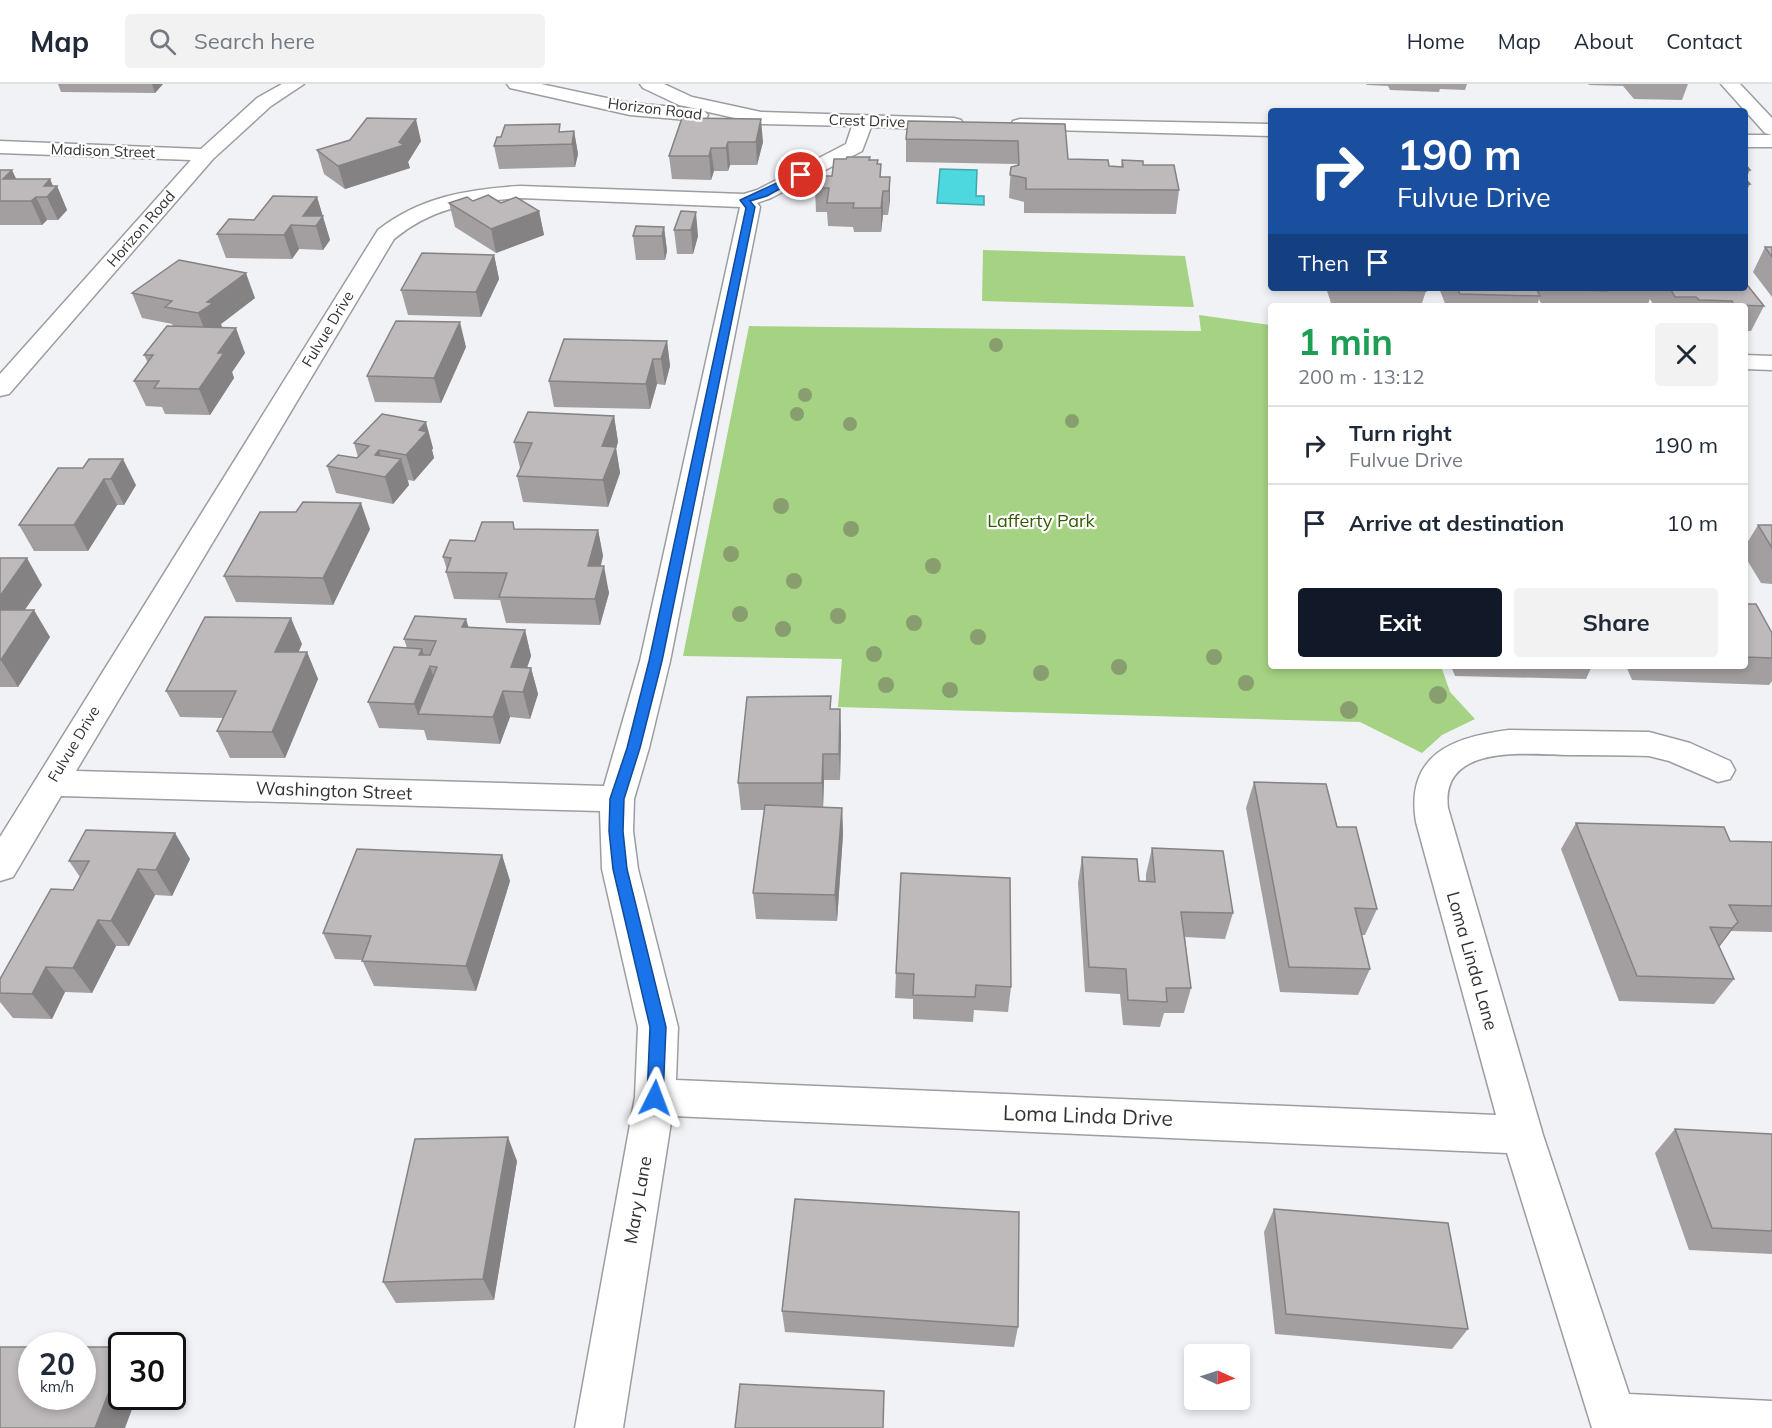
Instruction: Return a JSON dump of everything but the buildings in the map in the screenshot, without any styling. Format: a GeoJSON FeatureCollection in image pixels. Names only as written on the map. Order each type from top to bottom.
{"type":"FeatureCollection","features":[{"type":"Feature","properties":{"kind":"street","name":"Horizon Road"},"geometry":{"type":"LineString","coordinates":[[0,389],[206,155],[264,102],[295,84]]}},
{"type":"Feature","properties":{"kind":"street","name":"Horizon Road"},"geometry":{"type":"LineString","coordinates":[[516,84],[630,109],[761,118]]}},
{"type":"Feature","properties":{"kind":"street","name":"Crest Drive"},"geometry":{"type":"LineString","coordinates":[[649,84],[686,101],[761,118],[968,124]]}},
{"type":"Feature","properties":{"kind":"street"},"geometry":{"type":"LineString","coordinates":[[1730,84],[1772,129]]}},
{"type":"Feature","properties":{"kind":"street","name":"Fulvue Drive"},"geometry":{"type":"LineString","coordinates":[[0,867],[379,245],[397,224],[412,214],[453,200],[520,192],[745,200],[764,194],[855,147],[863,122]]}},
{"type":"Feature","properties":{"kind":"street"},"geometry":{"type":"LineString","coordinates":[[1003,124],[1268,130]]}},
{"type":"Feature","properties":{"kind":"street"},"geometry":{"type":"LineString","coordinates":[[1748,141],[1772,141]]}},
{"type":"Feature","properties":{"kind":"street","name":"Madison Street"},"geometry":{"type":"LineString","coordinates":[[0,147],[206,155]]}},
{"type":"Feature","properties":{"kind":"street","name":"Mary Lane"},"geometry":{"type":"LineString","coordinates":[[599,1428],[655,1098],[658,1027],[620,869],[616,831],[617,799],[633,748],[655,661],[717,375],[750,207],[745,200]]}},
{"type":"Feature","properties":{"kind":"street"},"geometry":{"type":"LineString","coordinates":[[1748,362],[1772,363]]}},
{"type":"Feature","properties":{"kind":"street","name":"Loma Linda Lane"},"geometry":{"type":"LineString","coordinates":[[1614,1423],[1521,1135],[1432,822],[1430,800],[1432,785],[1441,768],[1453,757],[1489,744],[1509,742],[1649,744],[1678,751],[1718,770]]}},
{"type":"Feature","properties":{"kind":"street","name":"Washington Street"},"geometry":{"type":"LineString","coordinates":[[50,783],[617,799]]}},
{"type":"Feature","properties":{"kind":"street","name":"Loma Linda Drive"},"geometry":{"type":"LineString","coordinates":[[655,1098],[1521,1135]]}},
{"type":"Feature","properties":{"kind":"street"},"geometry":{"type":"LineString","coordinates":[[1614,1423],[1772,1425]]}},
{"type":"Feature","properties":{"kind":"green space"},"geometry":{"type":"Polygon","coordinates":[[[983,250],[1185,256],[1194,307],[982,301],[983,250]]]}},
{"type":"Feature","properties":{"kind":"green space","name":"Lafferty Park"},"geometry":{"type":"Polygon","coordinates":[[[1199,315],[1268,325],[1268,669],[1442,669],[1450,692],[1475,719],[1442,735],[1422,753],[1360,722],[838,707],[842,659],[683,656],[749,326],[1201,331],[1199,315]]]}},
{"type":"Feature","properties":{"kind":"water"},"geometry":{"type":"Polygon","coordinates":[[[940,169],[977,170],[976,196],[984,196],[984,205],[937,203],[940,169]]]}},
{"type":"Feature","properties":{"kind":"route"},"geometry":{"type":"LineString","coordinates":[[655,1098],[658,1027],[620,869],[616,831],[617,799],[633,748],[655,661],[719,363],[750,207],[745,200],[764,194],[801,175]]}}]}
